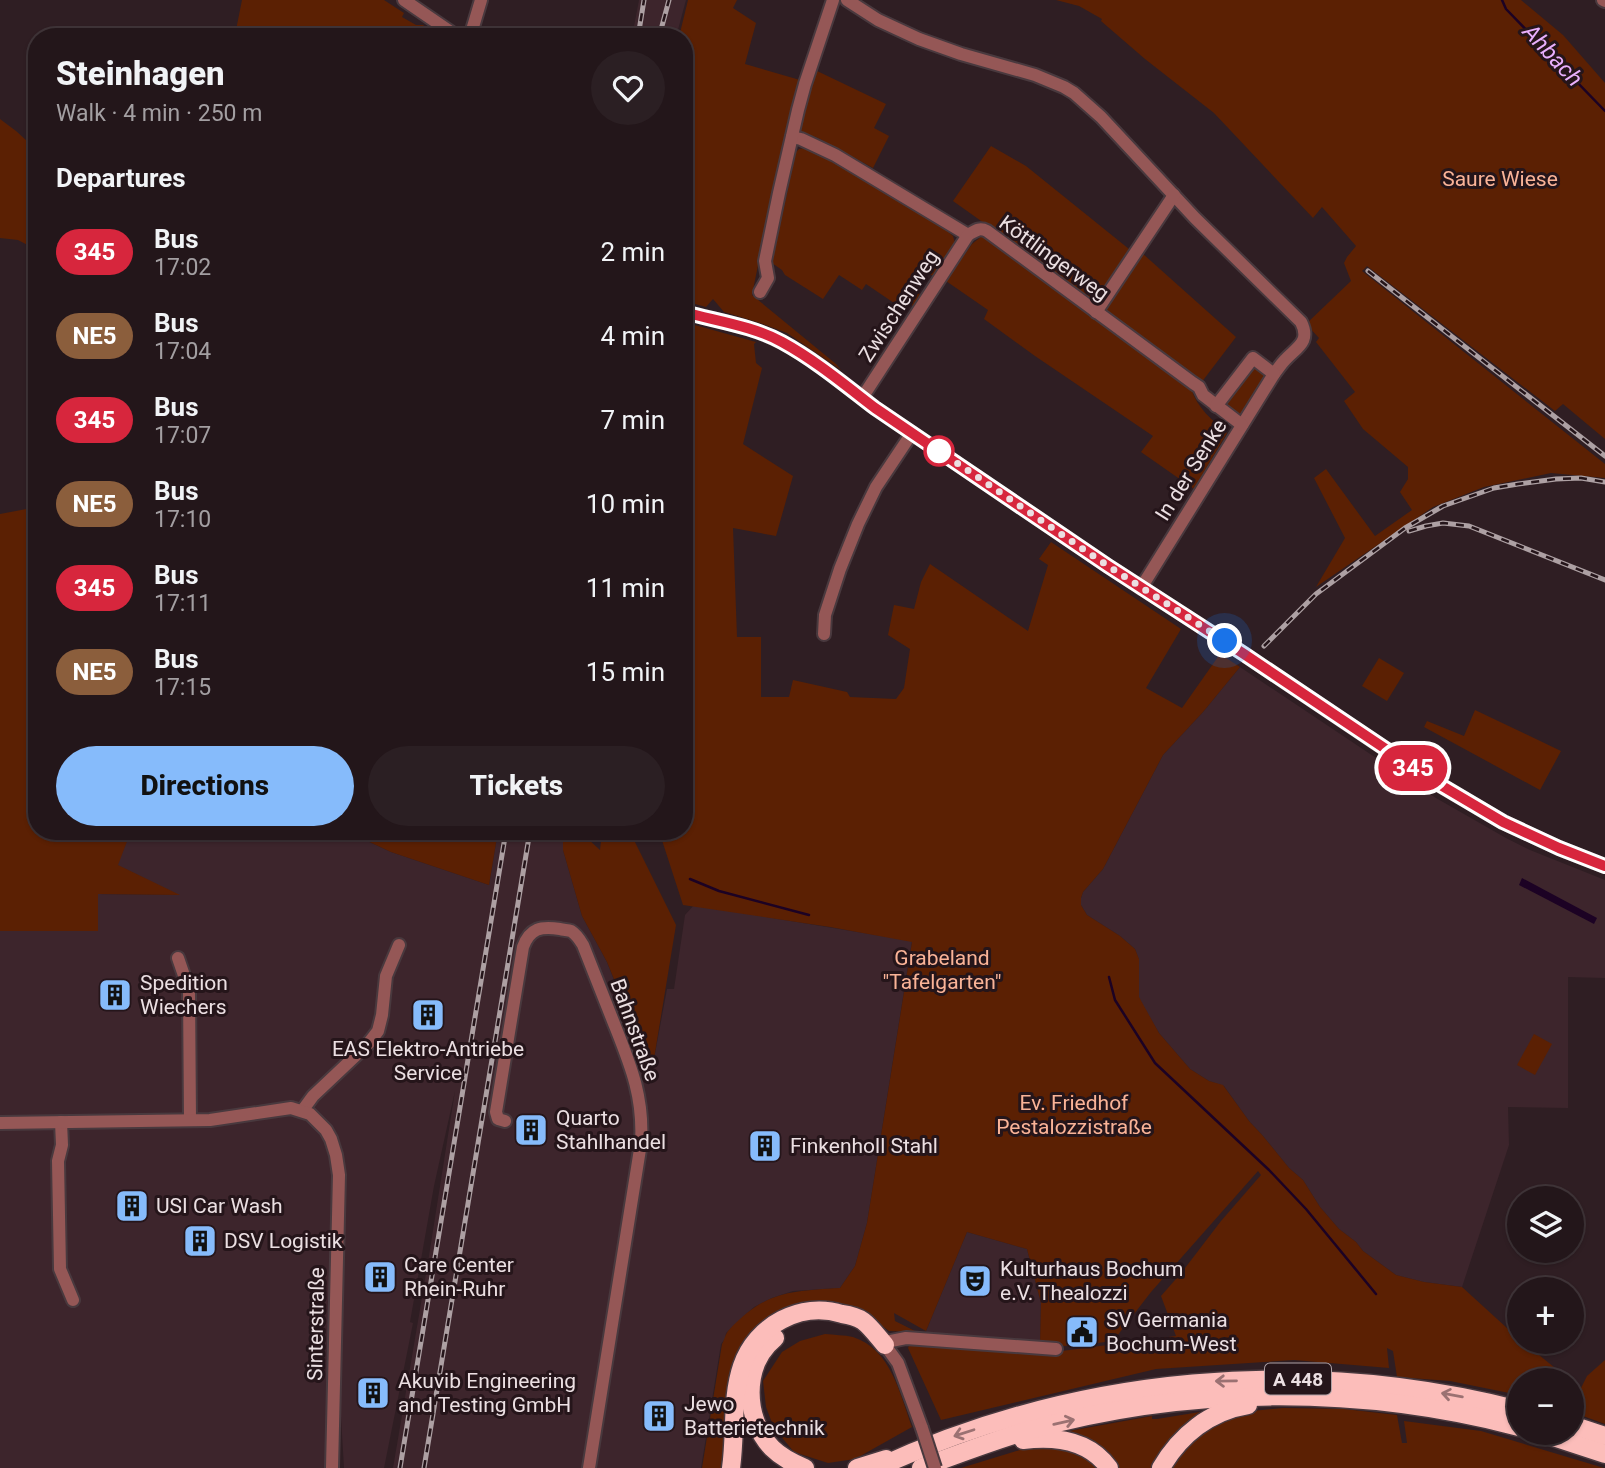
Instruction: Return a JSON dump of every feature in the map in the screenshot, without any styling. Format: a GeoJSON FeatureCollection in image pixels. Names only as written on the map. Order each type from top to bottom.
{"type":"FeatureCollection","features":[{"type":"Feature","properties":{"kind":"highway"},"geometry":{"type":"LineString","coordinates":[[732,1468],[736,1400],[741,1368],[749,1351],[767,1329],[786,1317],[811,1310],[826,1310],[863,1322],[885,1345]]}},
{"type":"Feature","properties":{"kind":"highway"},"geometry":{"type":"LineString","coordinates":[[805,1468],[784,1458],[772,1448],[755,1423],[750,1386],[761,1353],[771,1341],[794,1326],[820,1321],[847,1326],[885,1345]]}},
{"type":"Feature","properties":{"kind":"highway","name":"A 448"},"geometry":{"type":"LineString","coordinates":[[877,1468],[933,1444],[1076,1401],[1210,1381],[1302,1379],[1366,1384],[1425,1390],[1507,1407]]}},
{"type":"Feature","properties":{"kind":"highway","name":"A 448"},"geometry":{"type":"LineString","coordinates":[[921,1468],[975,1447],[1105,1412],[1254,1396],[1345,1398],[1424,1407],[1507,1424]]}},
{"type":"Feature","properties":{"kind":"highway"},"geometry":{"type":"LineString","coordinates":[[1161,1468],[1180,1441],[1195,1427],[1216,1414],[1236,1407],[1260,1404],[1334,1406],[1345,1398]]}},
{"type":"Feature","properties":{"kind":"highway"},"geometry":{"type":"LineString","coordinates":[[1584,1429],[1605,1436]]}},
{"type":"Feature","properties":{"kind":"highway"},"geometry":{"type":"LineString","coordinates":[[975,1447],[1027,1440],[1063,1440],[1092,1450],[1109,1468]]}},
{"type":"Feature","properties":{"kind":"highway"},"geometry":{"type":"LineString","coordinates":[[857,1468],[933,1444]]}},
{"type":"Feature","properties":{"kind":"highway"},"geometry":{"type":"LineString","coordinates":[[1578,1445],[1605,1454]]}},
{"type":"Feature","properties":{"kind":"street"},"geometry":{"type":"LineString","coordinates":[[404,0],[445,28]]}},
{"type":"Feature","properties":{"kind":"street"},"geometry":{"type":"LineString","coordinates":[[473,28],[481,0]]}},
{"type":"Feature","properties":{"kind":"street"},"geometry":{"type":"LineString","coordinates":[[760,292],[768,278],[765,261],[805,84],[833,0]]}},
{"type":"Feature","properties":{"kind":"street","name":"In der Senke"},"geometry":{"type":"LineString","coordinates":[[847,0],[878,20],[946,50],[1024,71],[1064,87],[1084,101],[1305,329],[1304,341],[1274,374],[1141,588]]}},
{"type":"Feature","properties":{"kind":"street","name":"Köttlingerweg"},"geometry":{"type":"LineString","coordinates":[[792,137],[835,155],[968,236],[978,229],[988,231],[1199,387],[1203,395],[1242,425]]}},
{"type":"Feature","properties":{"kind":"street"},"geometry":{"type":"LineString","coordinates":[[1096,312],[1174,195]]}},
{"type":"Feature","properties":{"kind":"street","name":"Zwischenweg"},"geometry":{"type":"LineString","coordinates":[[862,398],[968,236]]}},
{"type":"Feature","properties":{"kind":"street"},"geometry":{"type":"LineString","coordinates":[[693,314],[759,332],[783,342],[1141,588],[1443,787],[1503,822],[1605,866]]}},
{"type":"Feature","properties":{"kind":"street","name":"In der Senke"},"geometry":{"type":"LineString","coordinates":[[1216,406],[1253,358],[1274,374]]}},
{"type":"Feature","properties":{"kind":"street"},"geometry":{"type":"LineString","coordinates":[[824,634],[825,615],[858,524],[876,488],[912,433]]}},
{"type":"Feature","properties":{"kind":"street","name":"Bahnstraße"},"geometry":{"type":"LineString","coordinates":[[505,1121],[498,1119],[496,1112],[525,940],[531,933],[545,926],[571,932],[583,945],[626,1055],[638,1091],[642,1125],[589,1468]]}},
{"type":"Feature","properties":{"kind":"street"},"geometry":{"type":"LineString","coordinates":[[0,1123],[221,1119],[291,1108],[302,1111],[313,1096],[368,1044],[378,1031],[386,975],[399,944]]}},
{"type":"Feature","properties":{"kind":"street"},"geometry":{"type":"LineString","coordinates":[[178,958],[188,990],[190,1120]]}},
{"type":"Feature","properties":{"kind":"street","name":"Sinterstraße"},"geometry":{"type":"LineString","coordinates":[[302,1111],[310,1114],[326,1130],[336,1155],[338,1175],[332,1468]]}},
{"type":"Feature","properties":{"kind":"street"},"geometry":{"type":"LineString","coordinates":[[61,1122],[62,1145],[58,1161],[60,1269],[74,1300]]}},
{"type":"Feature","properties":{"kind":"street"},"geometry":{"type":"LineString","coordinates":[[935,1468],[898,1363],[885,1345],[906,1338],[1056,1349]]}},
{"type":"Feature","properties":{"kind":"shaded area"},"geometry":{"type":"Polygon","coordinates":[[[639,0],[686,0],[678,28],[634,28],[639,0]]]}},
{"type":"Feature","properties":{"kind":"shaded area"},"geometry":{"type":"Polygon","coordinates":[[[1240,667],[1436,798],[1530,850],[1605,880],[1605,978],[1568,977],[1568,1108],[1508,1107],[1509,1145],[1462,1287],[1396,1275],[1339,1229],[1320,1207],[1303,1180],[1289,1168],[1249,1121],[1224,1086],[1209,1081],[1190,1069],[1159,1033],[1138,997],[1139,960],[1135,949],[1087,915],[1081,905],[1083,892],[1103,869],[1163,755],[1240,667]]]}},
{"type":"Feature","properties":{"kind":"shaded area"},"geometry":{"type":"Polygon","coordinates":[[[127,840],[365,840],[391,852],[489,885],[496,840],[563,840],[563,850],[582,916],[607,962],[651,1075],[667,989],[674,989],[685,915],[694,905],[912,941],[867,1223],[855,1266],[840,1288],[793,1291],[772,1298],[754,1307],[726,1333],[721,1344],[701,1468],[393,1468],[455,1091],[434,1186],[410,1322],[413,1323],[384,1468],[344,1468],[341,1377],[338,1468],[0,1468],[0,931],[97,931],[98,894],[178,895],[117,865],[127,840]]]}},
{"type":"Feature","properties":{"kind":"shaded area"},"geometry":{"type":"Polygon","coordinates":[[[1522,878],[1597,918],[1594,924],[1519,885],[1522,878]]]}},
{"type":"Feature","properties":{"kind":"shaded area"},"geometry":{"type":"Polygon","coordinates":[[[967,1232],[1027,1249],[1041,1303],[1040,1344],[931,1337],[926,1331],[967,1232]]]}},
{"type":"Feature","properties":{"kind":"green space"},"geometry":{"type":"Polygon","coordinates":[[[242,0],[384,0],[404,13],[402,17],[427,28],[236,28],[242,0]]]}},
{"type":"Feature","properties":{"kind":"green space"},"geometry":{"type":"Polygon","coordinates":[[[688,0],[737,0],[733,8],[756,23],[745,64],[800,80],[783,142],[752,295],[841,370],[787,333],[724,312],[713,299],[706,307],[693,303],[693,28],[681,28],[688,0]]]}},
{"type":"Feature","properties":{"kind":"green space","name":"Saure Wiese"},"geometry":{"type":"Polygon","coordinates":[[[1056,0],[1521,0],[1563,35],[1605,83],[1605,439],[1563,404],[1555,411],[1367,266],[1362,271],[1605,464],[1605,478],[1551,473],[1484,487],[1433,507],[1316,587],[1345,538],[1314,478],[1326,469],[1375,536],[1412,510],[1400,492],[1408,479],[1408,467],[1363,429],[1344,401],[1355,392],[1316,342],[1319,338],[1306,324],[1351,281],[1344,263],[1356,246],[1322,207],[1313,218],[1214,113],[1145,59],[1101,21],[1102,19],[1079,6],[1056,0]]]}},
{"type":"Feature","properties":{"kind":"green space"},"geometry":{"type":"Polygon","coordinates":[[[815,70],[886,104],[874,128],[889,136],[873,168],[818,138],[799,131],[815,70]]]}},
{"type":"Feature","properties":{"kind":"green space"},"geometry":{"type":"Polygon","coordinates":[[[0,119],[28,142],[28,245],[18,240],[0,238],[0,119]]]}},
{"type":"Feature","properties":{"kind":"green space"},"geometry":{"type":"Polygon","coordinates":[[[991,146],[1026,166],[1129,249],[1142,253],[1236,337],[1201,383],[1067,282],[953,201],[991,146]]]}},
{"type":"Feature","properties":{"kind":"green space"},"geometry":{"type":"Polygon","coordinates":[[[805,148],[845,168],[953,236],[955,243],[933,276],[925,271],[913,289],[920,294],[913,306],[902,298],[897,305],[866,284],[862,290],[839,275],[823,299],[785,275],[772,263],[796,152],[805,148]]]}},
{"type":"Feature","properties":{"kind":"green space"},"geometry":{"type":"Polygon","coordinates":[[[982,236],[1191,388],[1201,408],[1227,433],[1194,489],[1141,452],[1153,436],[984,319],[988,310],[946,281],[972,244],[982,236]]]}},
{"type":"Feature","properties":{"kind":"green space"},"geometry":{"type":"Polygon","coordinates":[[[693,324],[756,342],[756,363],[762,368],[743,444],[793,476],[776,536],[733,528],[737,637],[761,637],[761,697],[789,697],[793,680],[847,692],[850,697],[896,699],[904,688],[910,649],[888,635],[894,605],[914,609],[921,582],[930,564],[1028,631],[1048,565],[1039,559],[1051,542],[1181,629],[1146,688],[1182,708],[1220,654],[1240,667],[1163,755],[1103,869],[1083,892],[1081,905],[1087,915],[1135,949],[1139,959],[1139,997],[1159,1033],[1190,1069],[1209,1081],[1223,1085],[1249,1121],[1289,1168],[1303,1180],[1320,1207],[1339,1229],[1396,1275],[1462,1287],[1507,1328],[1507,1354],[1538,1354],[1555,1368],[1507,1368],[1507,1393],[1450,1381],[1397,1377],[1393,1351],[1387,1348],[1389,1368],[1294,1360],[1156,1369],[941,1420],[908,1348],[911,1341],[1062,1351],[1176,1336],[1161,1296],[1261,1175],[1258,1171],[1151,1292],[1117,1336],[1105,1342],[1063,1346],[1040,1344],[1041,1303],[1027,1249],[967,1232],[926,1331],[894,1313],[895,1321],[917,1332],[889,1331],[862,1311],[833,1301],[806,1304],[773,1316],[723,1468],[702,1468],[722,1344],[728,1332],[742,1317],[767,1300],[793,1292],[840,1288],[855,1266],[867,1223],[912,942],[683,905],[662,840],[693,840],[693,324]]]}},
{"type":"Feature","properties":{"kind":"green space"},"geometry":{"type":"Polygon","coordinates":[[[1252,366],[1268,375],[1245,415],[1233,409],[1225,399],[1252,366]]]}},
{"type":"Feature","properties":{"kind":"green space"},"geometry":{"type":"Polygon","coordinates":[[[28,509],[28,840],[128,840],[118,865],[180,895],[98,894],[98,931],[0,931],[0,514],[28,509]]]}},
{"type":"Feature","properties":{"kind":"green space"},"geometry":{"type":"Polygon","coordinates":[[[1379,658],[1404,673],[1387,701],[1362,686],[1379,658]]]}},
{"type":"Feature","properties":{"kind":"green space"},"geometry":{"type":"Polygon","coordinates":[[[1475,710],[1561,751],[1540,790],[1424,727],[1427,721],[1464,736],[1475,710]]]}},
{"type":"Feature","properties":{"kind":"green space"},"geometry":{"type":"Polygon","coordinates":[[[365,840],[496,840],[489,885],[391,852],[365,840]]]}},
{"type":"Feature","properties":{"kind":"green space"},"geometry":{"type":"Polygon","coordinates":[[[563,840],[589,840],[600,850],[601,840],[634,840],[676,925],[651,1077],[607,962],[582,916],[563,850],[563,840]]]}},
{"type":"Feature","properties":{"kind":"green space"},"geometry":{"type":"Polygon","coordinates":[[[1534,1034],[1552,1044],[1535,1075],[1517,1065],[1534,1034]]]}},
{"type":"Feature","properties":{"kind":"green space"},"geometry":{"type":"Polygon","coordinates":[[[825,1334],[853,1337],[877,1351],[898,1387],[912,1427],[855,1459],[828,1463],[794,1452],[774,1428],[766,1407],[763,1381],[782,1352],[800,1341],[825,1334]]]}},
{"type":"Feature","properties":{"kind":"green space"},"geometry":{"type":"Polygon","coordinates":[[[1605,1360],[1605,1424],[1584,1416],[1584,1382],[1605,1360]]]}},
{"type":"Feature","properties":{"kind":"green space"},"geometry":{"type":"Polygon","coordinates":[[[1283,1408],[1344,1409],[1397,1415],[1402,1443],[1407,1443],[1404,1421],[1481,1431],[1507,1439],[1507,1445],[1528,1445],[1604,1468],[1167,1468],[1197,1433],[1242,1412],[1283,1408]]]}},
{"type":"Feature","properties":{"kind":"green space"},"geometry":{"type":"Polygon","coordinates":[[[1212,1410],[1155,1468],[1119,1468],[1097,1447],[1069,1434],[1069,1431],[1152,1416],[1152,1419],[1157,1419],[1212,1410]]]}},
{"type":"Feature","properties":{"kind":"green space"},"geometry":{"type":"Polygon","coordinates":[[[1056,1447],[1079,1453],[1102,1468],[961,1468],[1023,1449],[1056,1447]]]}},
{"type":"Feature","properties":{"kind":"waterway","name":"Ahbach"},"geometry":{"type":"LineString","coordinates":[[1502,0],[1506,9],[1605,111]]}},
{"type":"Feature","properties":{"kind":"waterway"},"geometry":{"type":"LineString","coordinates":[[690,879],[719,891],[809,915]]}},
{"type":"Feature","properties":{"kind":"waterway"},"geometry":{"type":"LineString","coordinates":[[1109,977],[1115,1000],[1155,1063],[1269,1170],[1306,1209],[1376,1294]]}},
{"type":"Feature","properties":{"kind":"railway"},"geometry":{"type":"LineString","coordinates":[[639,28],[644,0]]}},
{"type":"Feature","properties":{"kind":"railway"},"geometry":{"type":"LineString","coordinates":[[661,28],[669,0]]}},
{"type":"Feature","properties":{"kind":"railway"},"geometry":{"type":"LineString","coordinates":[[1368,271],[1605,456]]}},
{"type":"Feature","properties":{"kind":"railway"},"geometry":{"type":"LineString","coordinates":[[1264,646],[1316,594],[1405,528],[1443,506],[1494,488],[1518,484],[1581,478],[1605,482]]}},
{"type":"Feature","properties":{"kind":"railway"},"geometry":{"type":"LineString","coordinates":[[1409,531],[1443,523],[1469,526],[1605,580]]}},
{"type":"Feature","properties":{"kind":"railway"},"geometry":{"type":"LineString","coordinates":[[400,1468],[505,840]]}},
{"type":"Feature","properties":{"kind":"railway"},"geometry":{"type":"LineString","coordinates":[[424,1468],[529,840]]}},
{"type":"Feature","properties":{"kind":"bus line","name":"345"},"geometry":{"type":"LineString","coordinates":[[693,314],[759,332],[783,342],[875,408],[1108,566],[1432,780],[1503,822],[1605,866]]}},
{"type":"Feature","properties":{"kind":"place","name":"Spedition Wiechers"},"geometry":{"type":"Point","coordinates":[115,995]}},
{"type":"Feature","properties":{"kind":"place","name":"EAS Elektro-Antriebe Service"},"geometry":{"type":"Point","coordinates":[428,1015]}},
{"type":"Feature","properties":{"kind":"place","name":"Quarto Stahlhandel"},"geometry":{"type":"Point","coordinates":[531,1130]}},
{"type":"Feature","properties":{"kind":"place","name":"Finkenholl Stahl"},"geometry":{"type":"Point","coordinates":[765,1146]}},
{"type":"Feature","properties":{"kind":"place","name":"USI Car Wash"},"geometry":{"type":"Point","coordinates":[132,1206]}},
{"type":"Feature","properties":{"kind":"place","name":"DSV Logistik"},"geometry":{"type":"Point","coordinates":[200,1241]}},
{"type":"Feature","properties":{"kind":"place","name":"Care Center Rhein-Ruhr"},"geometry":{"type":"Point","coordinates":[380,1277]}},
{"type":"Feature","properties":{"kind":"place","name":"Kulturhaus Bochum e.V. Thealozzi"},"geometry":{"type":"Point","coordinates":[975,1281]}},
{"type":"Feature","properties":{"kind":"place","name":"SV Germania Bochum-West"},"geometry":{"type":"Point","coordinates":[1082,1332]}},
{"type":"Feature","properties":{"kind":"place","name":"Akuvib Engineering and Testing GmbH"},"geometry":{"type":"Point","coordinates":[373,1393]}},
{"type":"Feature","properties":{"kind":"place","name":"Jewo Batterietechnik"},"geometry":{"type":"Point","coordinates":[659,1416]}},
{"type":"Feature","properties":{"kind":"route"},"geometry":{"type":"LineString","coordinates":[[939,451],[1108,566],[1225,641]]}},
{"type":"Feature","properties":{"kind":"park label","name":"Grabeland \"Tafelgarten\""},"geometry":{"type":"Point","coordinates":[942,970]}},
{"type":"Feature","properties":{"kind":"park label","name":"Ev. Friedhof Pestalozzistraße"},"geometry":{"type":"Point","coordinates":[1074,1115]}}]}
